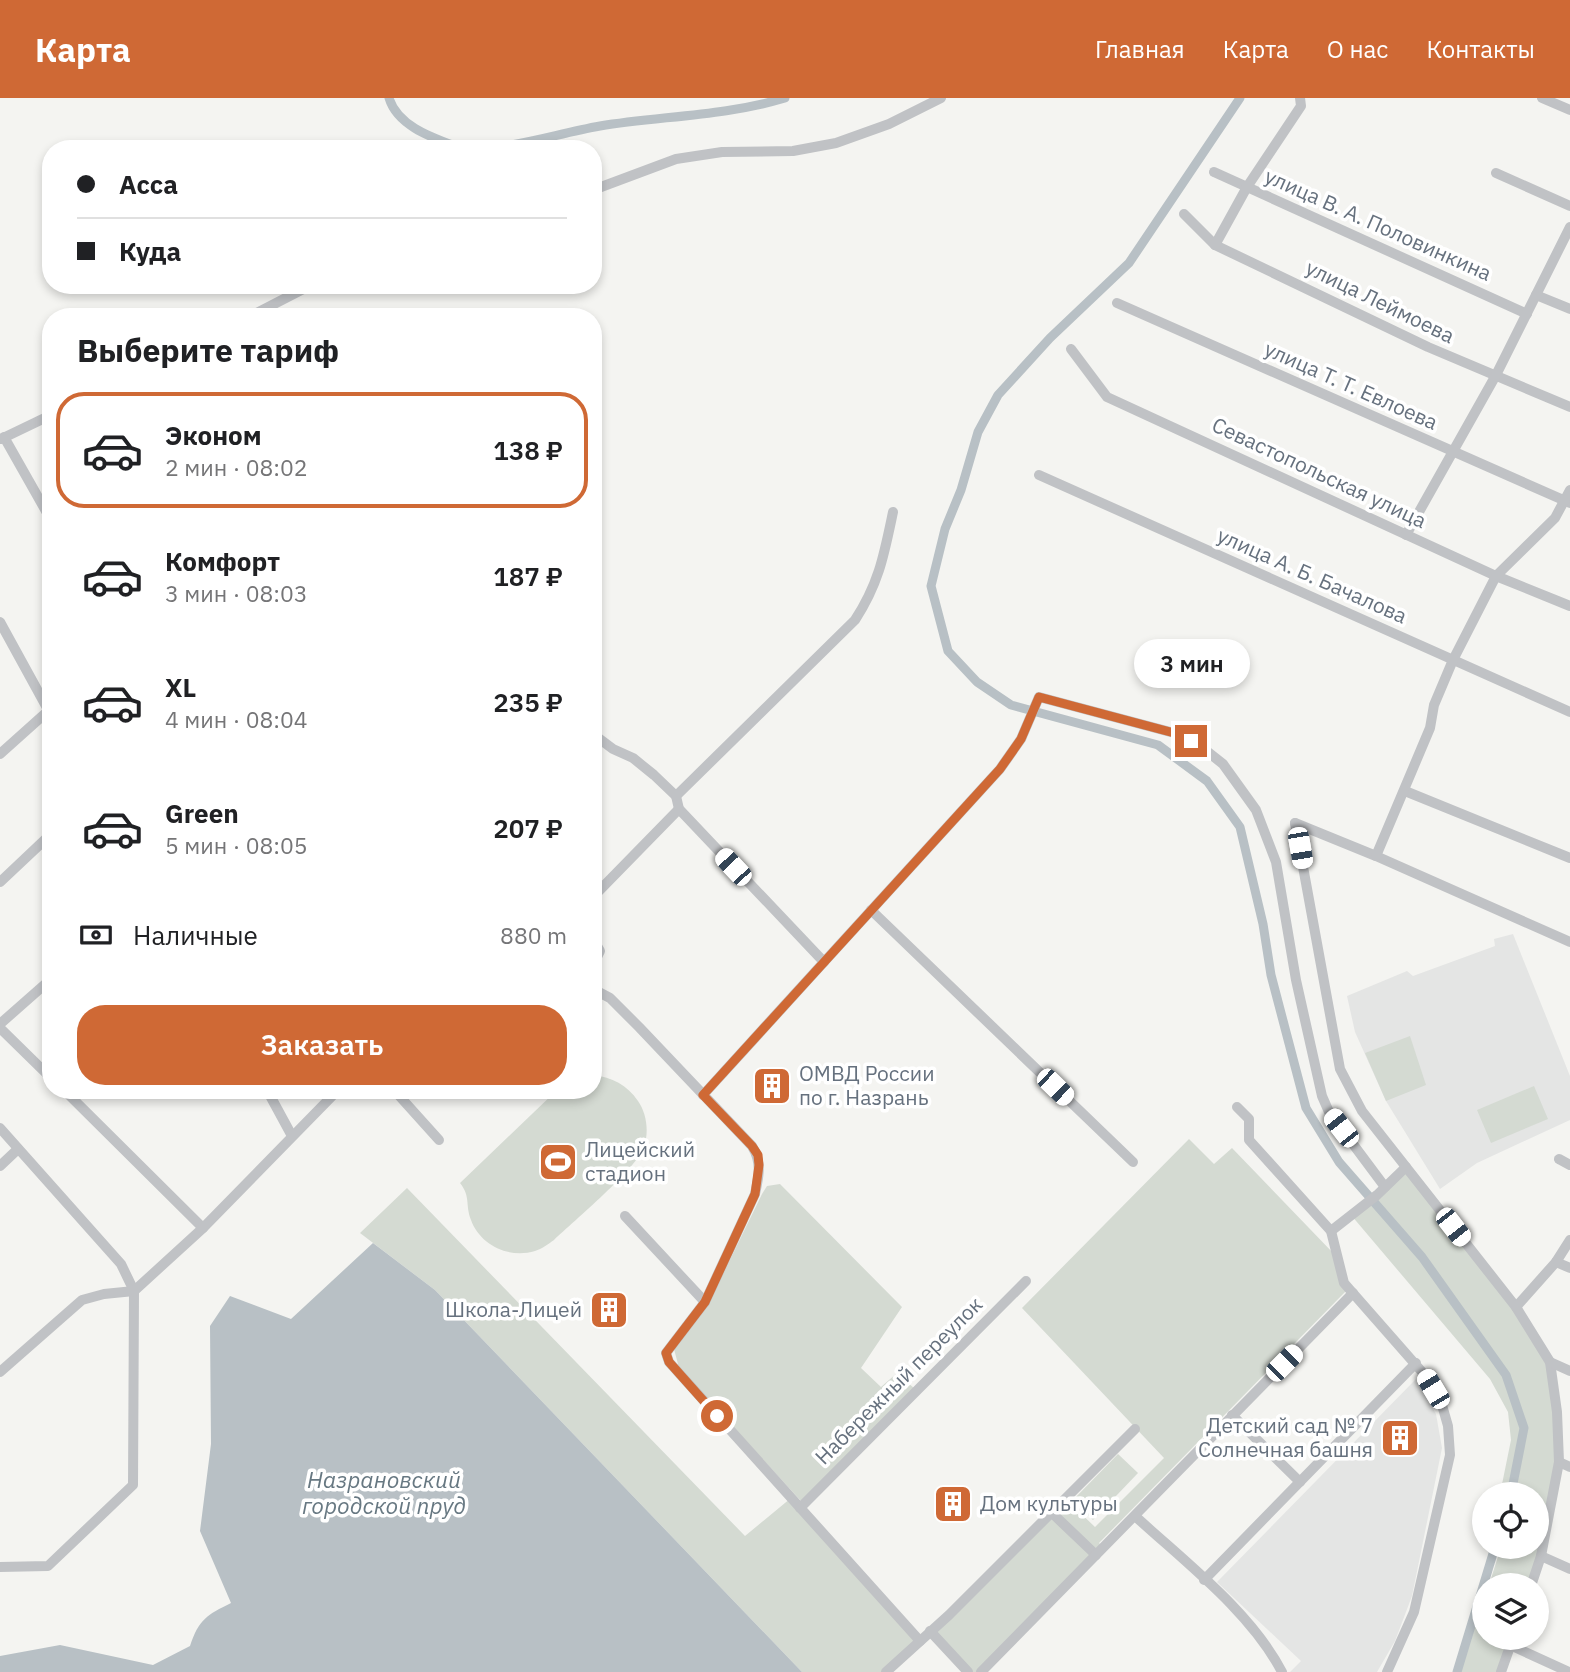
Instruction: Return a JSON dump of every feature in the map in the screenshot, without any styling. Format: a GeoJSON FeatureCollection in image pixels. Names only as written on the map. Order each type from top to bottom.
{"type":"FeatureCollection","features":[{"type":"Feature","properties":{"kind":"street"},"geometry":{"type":"LineString","coordinates":[[602,187],[676,159],[722,152],[793,150],[836,142],[889,124],[941,98]]}},
{"type":"Feature","properties":{"kind":"street"},"geometry":{"type":"LineString","coordinates":[[1215,245],[1247,187],[1301,106],[1300,98]]}},
{"type":"Feature","properties":{"kind":"street"},"geometry":{"type":"LineString","coordinates":[[1542,98],[1570,110]]}},
{"type":"Feature","properties":{"kind":"street","name":"улица В. А. Половинкина"},"geometry":{"type":"LineString","coordinates":[[1214,172],[1527,314]]}},
{"type":"Feature","properties":{"kind":"street"},"geometry":{"type":"LineString","coordinates":[[1496,173],[1570,206]]}},
{"type":"Feature","properties":{"kind":"street","name":"улица Леймоева"},"geometry":{"type":"LineString","coordinates":[[1184,214],[1215,245],[1427,348],[1570,407]]}},
{"type":"Feature","properties":{"kind":"street"},"geometry":{"type":"LineString","coordinates":[[1406,535],[1496,376],[1570,227]]}},
{"type":"Feature","properties":{"kind":"street"},"geometry":{"type":"LineString","coordinates":[[266,308],[294,294]]}},
{"type":"Feature","properties":{"kind":"street"},"geometry":{"type":"LineString","coordinates":[[1536,295],[1570,309]]}},
{"type":"Feature","properties":{"kind":"street","name":"улица Т. Т. Евлоева"},"geometry":{"type":"LineString","coordinates":[[1116,303],[1567,501]]}},
{"type":"Feature","properties":{"kind":"street","name":"Севастопольская улица"},"geometry":{"type":"LineString","coordinates":[[1071,349],[1107,397],[1496,576],[1570,606]]}},
{"type":"Feature","properties":{"kind":"street"},"geometry":{"type":"LineString","coordinates":[[42,419],[2,438],[42,505]]}},
{"type":"Feature","properties":{"kind":"street","name":"улица А. Б. Бачалова"},"geometry":{"type":"LineString","coordinates":[[1039,475],[1570,712]]}},
{"type":"Feature","properties":{"kind":"street"},"geometry":{"type":"LineString","coordinates":[[1376,856],[1430,729],[1434,705],[1453,660],[1496,576],[1555,518],[1567,501],[1570,490]]}},
{"type":"Feature","properties":{"kind":"street"},"geometry":{"type":"LineString","coordinates":[[676,796],[855,621],[871,595],[882,566],[893,512]]}},
{"type":"Feature","properties":{"kind":"street"},"geometry":{"type":"LineString","coordinates":[[1,628],[42,701]]}},
{"type":"Feature","properties":{"kind":"street"},"geometry":{"type":"LineString","coordinates":[[703,1095],[1000,769],[1021,739],[1039,697],[1178,734],[1204,749],[1230,773],[1256,810],[1276,863],[1296,980],[1322,1096],[1329,1112],[1385,1187]]}},
{"type":"Feature","properties":{"kind":"street"},"geometry":{"type":"LineString","coordinates":[[0,754],[42,719]]}},
{"type":"Feature","properties":{"kind":"street"},"geometry":{"type":"LineString","coordinates":[[602,741],[633,758],[676,796],[679,809],[824,962]]}},
{"type":"Feature","properties":{"kind":"street"},"geometry":{"type":"LineString","coordinates":[[1405,791],[1570,858]]}},
{"type":"Feature","properties":{"kind":"street"},"geometry":{"type":"LineString","coordinates":[[602,888],[679,809]]}},
{"type":"Feature","properties":{"kind":"street"},"geometry":{"type":"LineString","coordinates":[[1549,1514],[1559,1462],[1557,1412],[1550,1362],[1516,1307],[1362,1111],[1340,1069],[1295,823],[1570,942]]}},
{"type":"Feature","properties":{"kind":"street"},"geometry":{"type":"LineString","coordinates":[[0,882],[42,842]]}},
{"type":"Feature","properties":{"kind":"street"},"geometry":{"type":"LineString","coordinates":[[871,909],[1133,1163]]}},
{"type":"Feature","properties":{"kind":"street"},"geometry":{"type":"LineString","coordinates":[[42,987],[0,1026],[42,1069]]}},
{"type":"Feature","properties":{"kind":"street"},"geometry":{"type":"LineString","coordinates":[[602,994],[610,998],[639,1027],[758,1155],[760,1175],[755,1194],[705,1302],[666,1353],[669,1362],[920,1641]]}},
{"type":"Feature","properties":{"kind":"street"},"geometry":{"type":"LineString","coordinates":[[73,1099],[204,1228]]}},
{"type":"Feature","properties":{"kind":"street"},"geometry":{"type":"LineString","coordinates":[[272,1099],[292,1136]]}},
{"type":"Feature","properties":{"kind":"street"},"geometry":{"type":"LineString","coordinates":[[0,1372],[82,1300],[104,1294],[134,1291],[204,1228],[329,1099]]}},
{"type":"Feature","properties":{"kind":"street"},"geometry":{"type":"LineString","coordinates":[[402,1099],[439,1140]]}},
{"type":"Feature","properties":{"kind":"street"},"geometry":{"type":"LineString","coordinates":[[1237,1107],[1250,1119],[1249,1140],[1331,1231],[1345,1283],[1416,1363],[1442,1405],[1448,1426],[1450,1455],[1414,1612],[1387,1672]]}},
{"type":"Feature","properties":{"kind":"street"},"geometry":{"type":"LineString","coordinates":[[0,1128],[121,1264],[134,1291],[132,1485],[48,1566],[0,1567]]}},
{"type":"Feature","properties":{"kind":"street"},"geometry":{"type":"LineString","coordinates":[[0,1166],[18,1149]]}},
{"type":"Feature","properties":{"kind":"street"},"geometry":{"type":"LineString","coordinates":[[1559,1159],[1570,1165]]}},
{"type":"Feature","properties":{"kind":"street"},"geometry":{"type":"LineString","coordinates":[[1331,1231],[1377,1195],[1406,1167]]}},
{"type":"Feature","properties":{"kind":"street"},"geometry":{"type":"LineString","coordinates":[[625,1216],[705,1302]]}},
{"type":"Feature","properties":{"kind":"street"},"geometry":{"type":"LineString","coordinates":[[1516,1307],[1556,1262],[1570,1240]]}},
{"type":"Feature","properties":{"kind":"street"},"geometry":{"type":"LineString","coordinates":[[1556,1262],[1570,1268]]}},
{"type":"Feature","properties":{"kind":"street","name":"Набережный переулок"},"geometry":{"type":"LineString","coordinates":[[800,1508],[1026,1281]]}},
{"type":"Feature","properties":{"kind":"street"},"geometry":{"type":"LineString","coordinates":[[981,1672],[1353,1293]]}},
{"type":"Feature","properties":{"kind":"street"},"geometry":{"type":"LineString","coordinates":[[1550,1362],[1570,1371]]}},
{"type":"Feature","properties":{"kind":"street"},"geometry":{"type":"LineString","coordinates":[[1204,1580],[1416,1363]]}},
{"type":"Feature","properties":{"kind":"street"},"geometry":{"type":"LineString","coordinates":[[1232,1415],[1300,1482]]}},
{"type":"Feature","properties":{"kind":"street"},"geometry":{"type":"LineString","coordinates":[[886,1672],[1052,1513],[1135,1429]]}},
{"type":"Feature","properties":{"kind":"street"},"geometry":{"type":"LineString","coordinates":[[1559,1462],[1570,1467]]}},
{"type":"Feature","properties":{"kind":"street"},"geometry":{"type":"LineString","coordinates":[[1052,1513],[1097,1555]]}},
{"type":"Feature","properties":{"kind":"street"},"geometry":{"type":"LineString","coordinates":[[1135,1516],[1242,1617],[1282,1672]]}},
{"type":"Feature","properties":{"kind":"street"},"geometry":{"type":"LineString","coordinates":[[1548,1559],[1570,1569]]}},
{"type":"Feature","properties":{"kind":"street"},"geometry":{"type":"LineString","coordinates":[[930,1631],[968,1672]]}},
{"type":"Feature","properties":{"kind":"street"},"geometry":{"type":"LineString","coordinates":[[1501,1672],[1508,1650]]}},
{"type":"Feature","properties":{"kind":"street"},"geometry":{"type":"LineString","coordinates":[[1528,1650],[1570,1672]]}},
{"type":"Feature","properties":{"kind":"shaded area"},"geometry":{"type":"Polygon","coordinates":[[[1513,934],[1570,1076],[1570,1120],[1477,1163],[1440,1189],[1386,1101],[1355,1032],[1347,996],[1407,971],[1413,976],[1495,946],[1494,939],[1513,934]]]}},
{"type":"Feature","properties":{"kind":"shaded area"},"geometry":{"type":"Polygon","coordinates":[[[1410,1036],[1426,1085],[1386,1101],[1365,1053],[1410,1036]]]}},
{"type":"Feature","properties":{"kind":"shaded area"},"geometry":{"type":"Polygon","coordinates":[[[602,1077],[629,1090],[641,1106],[646,1135],[639,1156],[604,1194],[554,1240],[535,1251],[506,1251],[481,1237],[471,1220],[466,1192],[460,1183],[548,1099],[602,1099],[602,1077]]]}},
{"type":"Feature","properties":{"kind":"shaded area"},"geometry":{"type":"Polygon","coordinates":[[[1534,1086],[1548,1119],[1491,1143],[1477,1110],[1534,1086]]]}},
{"type":"Feature","properties":{"kind":"shaded area"},"geometry":{"type":"Polygon","coordinates":[[[1189,1139],[1214,1164],[1232,1148],[1335,1255],[1346,1291],[1099,1543],[1104,1548],[981,1672],[968,1672],[930,1631],[1060,1505],[1063,1508],[1069,1502],[1095,1527],[1164,1458],[1022,1308],[1189,1139]]]}},
{"type":"Feature","properties":{"kind":"shaded area"},"geometry":{"type":"Polygon","coordinates":[[[1406,1167],[1516,1307],[1550,1362],[1559,1462],[1549,1506],[1549,1482],[1502,1482],[1511,1440],[1508,1412],[1490,1379],[1351,1215],[1406,1167]]]}},
{"type":"Feature","properties":{"kind":"shaded area"},"geometry":{"type":"Polygon","coordinates":[[[780,1184],[902,1307],[861,1368],[881,1387],[897,1373],[915,1389],[801,1501],[679,1368],[674,1349],[707,1307],[767,1186],[780,1184]]]}},
{"type":"Feature","properties":{"kind":"shaded area"},"geometry":{"type":"Polygon","coordinates":[[[407,1188],[745,1536],[791,1498],[920,1641],[886,1672],[802,1672],[435,1290],[360,1233],[407,1188]]]}},
{"type":"Feature","properties":{"kind":"shaded area"},"geometry":{"type":"Polygon","coordinates":[[[1416,1379],[1436,1414],[1442,1448],[1412,1596],[1395,1641],[1377,1672],[1290,1672],[1301,1661],[1217,1582],[1416,1379]]]}},
{"type":"Feature","properties":{"kind":"shaded area"},"geometry":{"type":"Polygon","coordinates":[[[1118,1454],[1138,1473],[1093,1520],[1073,1500],[1118,1454]]]}},
{"type":"Feature","properties":{"kind":"shaded area"},"geometry":{"type":"Polygon","coordinates":[[[1497,1559],[1537,1559],[1534,1573],[1493,1573],[1497,1559]]]}},
{"type":"Feature","properties":{"kind":"shaded area"},"geometry":{"type":"Polygon","coordinates":[[[1471,1626],[1472,1650],[1509,1650],[1501,1672],[1457,1672],[1471,1626]]]}},
{"type":"Feature","properties":{"kind":"water","name":"Назрановский городской пруд"},"geometry":{"type":"Polygon","coordinates":[[[373,1243],[435,1290],[802,1672],[0,1672],[0,1656],[60,1645],[153,1665],[190,1646],[205,1619],[231,1603],[200,1531],[211,1444],[210,1326],[230,1296],[291,1319],[373,1243]]]}},
{"type":"Feature","properties":{"kind":"waterway"},"geometry":{"type":"LineString","coordinates":[[389,98],[394,108],[410,125],[441,140]]}},
{"type":"Feature","properties":{"kind":"waterway"},"geometry":{"type":"LineString","coordinates":[[537,140],[600,126],[739,109],[785,98]]}},
{"type":"Feature","properties":{"kind":"waterway"},"geometry":{"type":"LineString","coordinates":[[1240,98],[1129,263],[1050,338],[998,395],[978,432],[961,490],[945,529],[931,586],[948,651],[977,682],[1011,705],[1158,745],[1207,781],[1240,827],[1263,924],[1271,975],[1306,1108],[1339,1162],[1422,1257],[1506,1375],[1524,1428],[1513,1482]]}},
{"type":"Feature","properties":{"kind":"waterway"},"geometry":{"type":"LineString","coordinates":[[1457,1672],[1491,1559]]}},
{"type":"Feature","properties":{"kind":"place","name":"ОМВД России по г. Назрань"},"geometry":{"type":"Point","coordinates":[772,1086]}},
{"type":"Feature","properties":{"kind":"place","name":"Лицейский стадион"},"geometry":{"type":"Point","coordinates":[558,1162]}},
{"type":"Feature","properties":{"kind":"place","name":"Школа-Лицей"},"geometry":{"type":"Point","coordinates":[609,1310]}},
{"type":"Feature","properties":{"kind":"place","name":"Детский сад № 7 Солнечная башня"},"geometry":{"type":"Point","coordinates":[1400,1438]}},
{"type":"Feature","properties":{"kind":"place","name":"Дом культуры"},"geometry":{"type":"Point","coordinates":[953,1504]}},
{"type":"Feature","properties":{"kind":"route"},"geometry":{"type":"LineString","coordinates":[[717,1416],[669,1362],[666,1353],[705,1302],[755,1194],[760,1175],[758,1155],[752,1146],[703,1095],[1000,769],[1021,739],[1039,697],[1178,734],[1191,741]]}}]}
